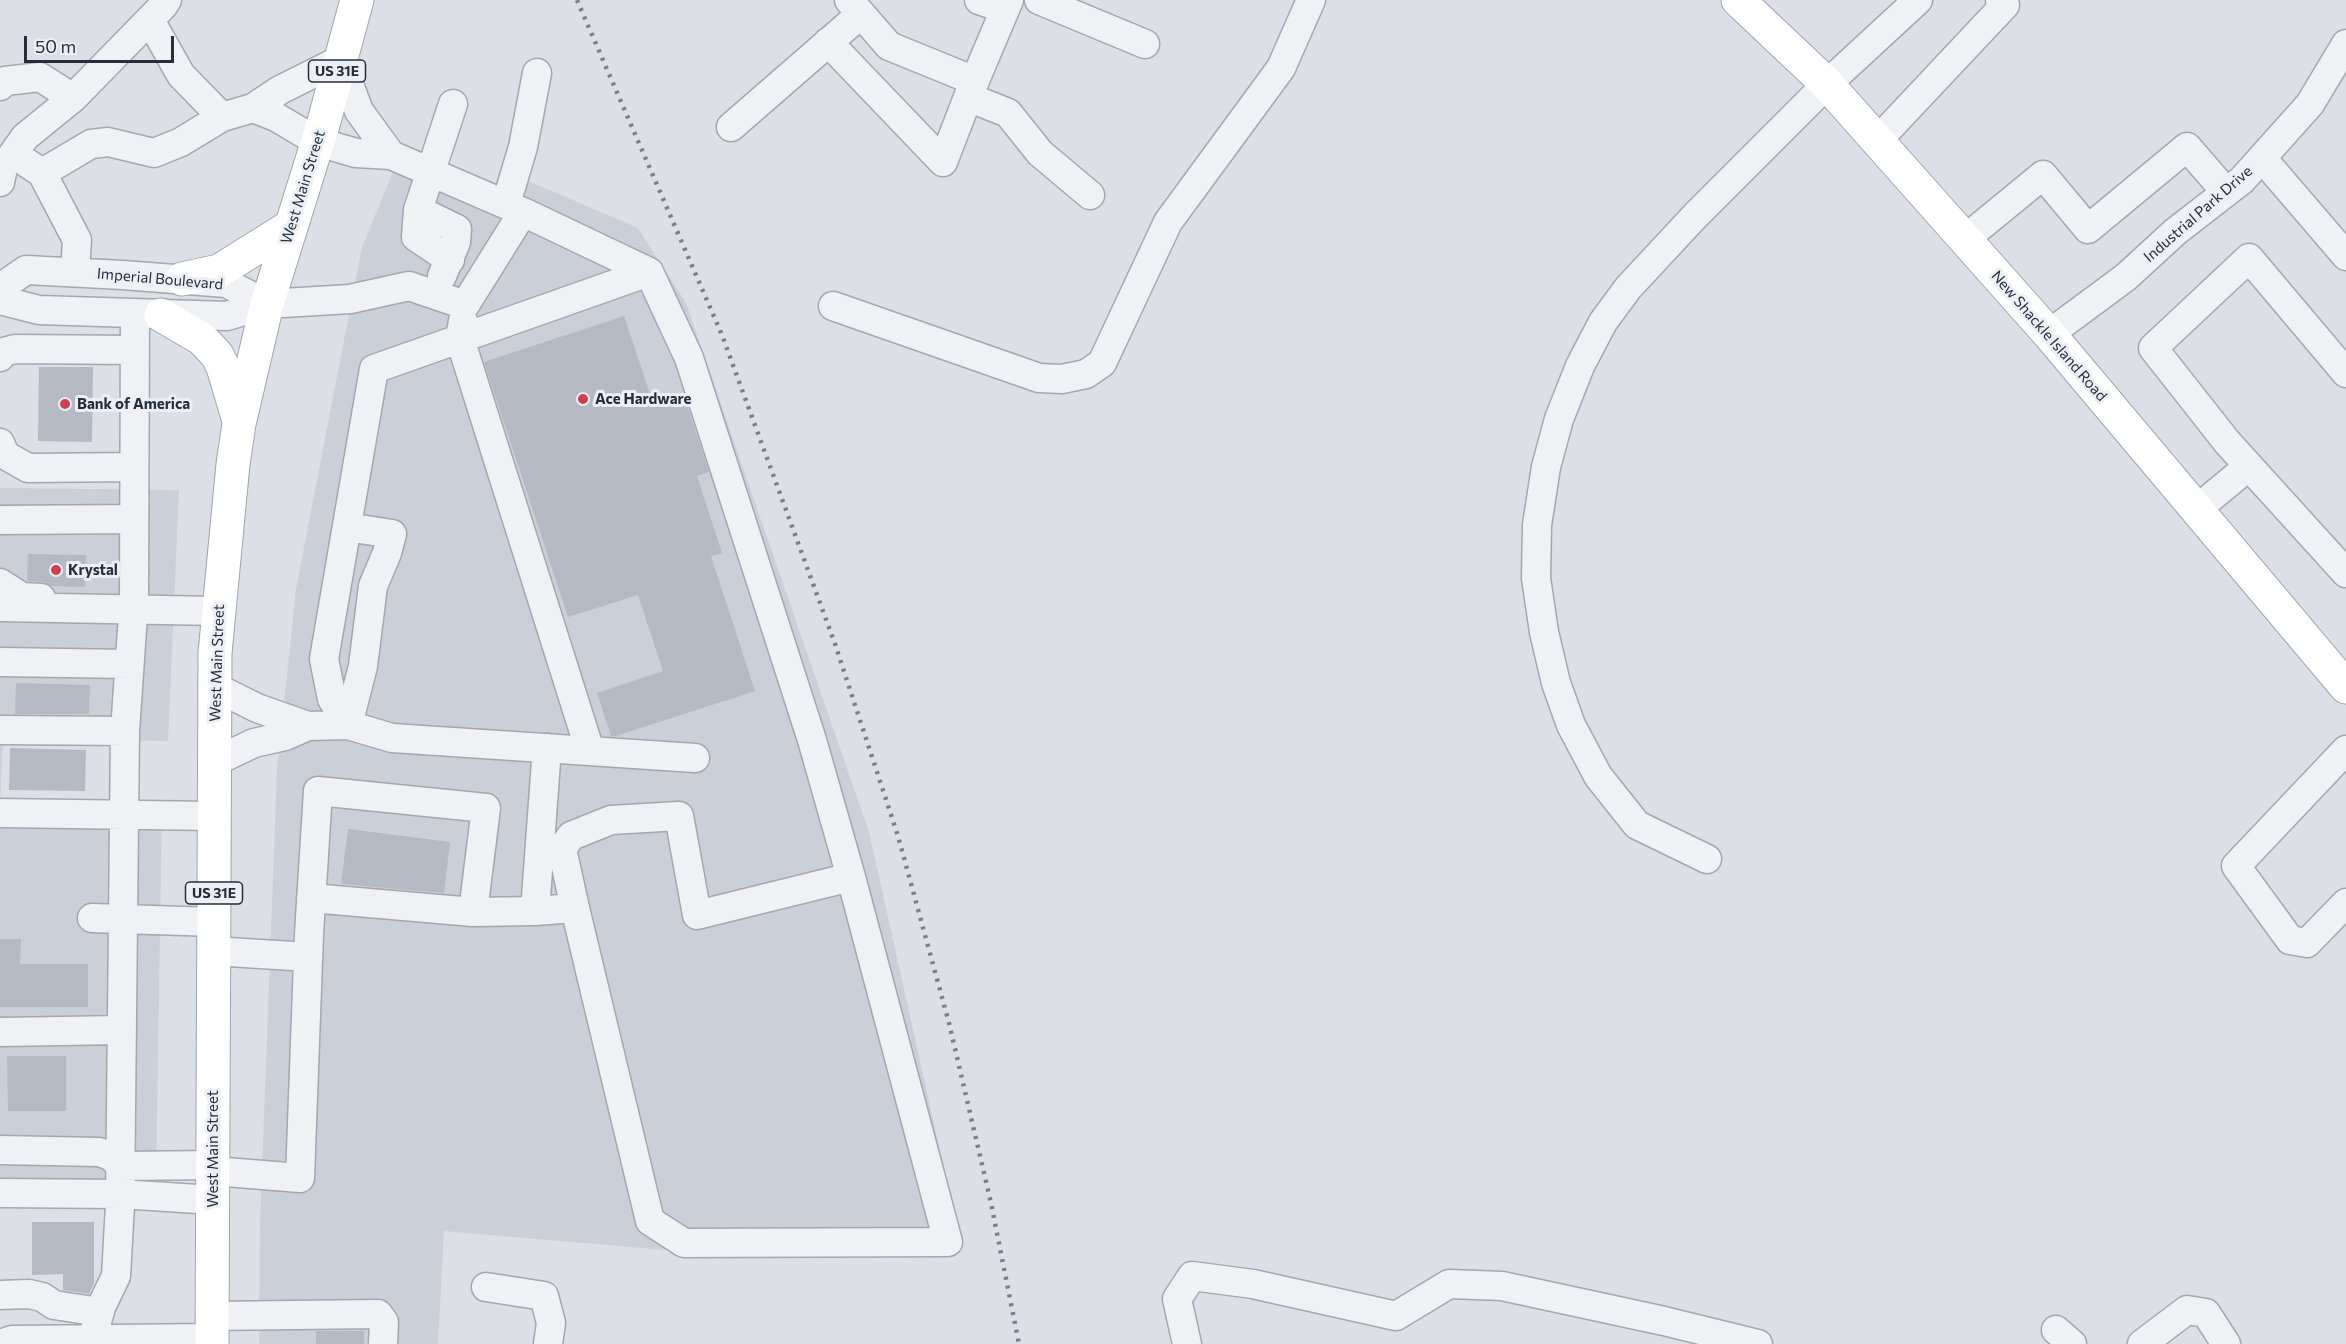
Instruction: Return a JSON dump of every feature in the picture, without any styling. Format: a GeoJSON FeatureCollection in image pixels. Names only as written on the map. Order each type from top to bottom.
{"type":"FeatureCollection","features":[{"type":"Feature","properties":{"kind":"main road","name":"New Shackle Island Road"},"geometry":{"type":"LineString","coordinates":[[1738,0],[1827,84],[1965,239],[2049,334],[2344,681]]}},
{"type":"Feature","properties":{"kind":"main road","name":"West Main Street"},"geometry":{"type":"LineString","coordinates":[[212,1332],[215,687],[218,611],[233,464],[239,424],[267,304],[318,142],[340,60],[350,2]]}},
{"type":"Feature","properties":{"kind":"main road"},"geometry":{"type":"LineString","coordinates":[[182,279],[219,271],[291,226]]}},
{"type":"Feature","properties":{"kind":"main road"},"geometry":{"type":"LineString","coordinates":[[148,314],[202,339],[217,355],[224,367],[239,424]]}},
{"type":"Feature","properties":{"kind":"street"},"geometry":{"type":"LineString","coordinates":[[828,42],[943,162],[1007,5],[979,0]]}},
{"type":"Feature","properties":{"kind":"street"},"geometry":{"type":"LineString","coordinates":[[1039,0],[1145,44]]}},
{"type":"Feature","properties":{"kind":"street"},"geometry":{"type":"LineString","coordinates":[[833,306],[1039,378],[1062,379],[1086,374],[1102,363],[1168,222],[1281,68],[1311,0]]}},
{"type":"Feature","properties":{"kind":"street"},"geometry":{"type":"LineString","coordinates":[[1707,859],[1636,825],[1598,776],[1572,724],[1556,683],[1544,632],[1536,578],[1537,525],[1546,467],[1558,419],[1580,366],[1603,322],[1628,288],[1695,216],[1827,84],[1918,0]]}},
{"type":"Feature","properties":{"kind":"street"},"geometry":{"type":"LineString","coordinates":[[1877,141],[2005,5],[2000,0]]}},
{"type":"Feature","properties":{"kind":"street"},"geometry":{"type":"LineString","coordinates":[[731,126],[828,42],[855,7],[889,46],[971,89],[1008,113],[1040,153],[1090,195]]}},
{"type":"Feature","properties":{"kind":"street"},"geometry":{"type":"LineString","coordinates":[[0,182],[3,168],[25,137],[73,98],[158,10],[181,75],[222,117]]}},
{"type":"Feature","properties":{"kind":"street","name":"Industrial Park Drive"},"geometry":{"type":"LineString","coordinates":[[2049,334],[2126,277],[2175,232],[2242,180],[2310,104],[2346,44]]}},
{"type":"Feature","properties":{"kind":"street"},"geometry":{"type":"LineString","coordinates":[[42,173],[91,144],[108,142],[154,153],[181,142],[222,117],[253,108],[280,90],[340,60],[359,111],[391,154]]}},
{"type":"Feature","properties":{"kind":"street"},"geometry":{"type":"LineString","coordinates":[[537,74],[514,208],[465,305],[460,339],[590,751]]}},
{"type":"Feature","properties":{"kind":"street"},"geometry":{"type":"LineString","coordinates":[[0,86],[5,81],[40,77],[73,98]]}},
{"type":"Feature","properties":{"kind":"street"},"geometry":{"type":"LineString","coordinates":[[432,294],[450,261],[416,237],[418,210],[453,104]]}},
{"type":"Feature","properties":{"kind":"street"},"geometry":{"type":"LineString","coordinates":[[253,108],[276,117],[318,142],[356,153],[391,154],[514,208],[650,272],[689,358],[809,730],[852,877],[948,1242],[684,1243],[650,1221],[562,849],[571,836],[611,820],[679,816],[697,915],[852,877]]}},
{"type":"Feature","properties":{"kind":"street"},"geometry":{"type":"LineString","coordinates":[[1965,239],[2043,175],[2088,229],[2187,147],[2226,192]]}},
{"type":"Feature","properties":{"kind":"street"},"geometry":{"type":"LineString","coordinates":[[13,154],[42,173],[77,240],[75,272]]}},
{"type":"Feature","properties":{"kind":"street"},"geometry":{"type":"LineString","coordinates":[[2262,158],[2346,256]]}},
{"type":"Feature","properties":{"kind":"street"},"geometry":{"type":"LineString","coordinates":[[2346,373],[2249,258],[2153,348],[2227,442],[2346,573]]}},
{"type":"Feature","properties":{"kind":"street","name":"Imperial Boulevard"},"geometry":{"type":"LineString","coordinates":[[0,288],[26,270],[75,272],[226,283],[267,304]]}},
{"type":"Feature","properties":{"kind":"street"},"geometry":{"type":"LineString","coordinates":[[348,725],[332,699],[324,659],[374,369],[650,272]]}},
{"type":"Feature","properties":{"kind":"street"},"geometry":{"type":"LineString","coordinates":[[267,304],[350,299],[409,286],[465,305]]}},
{"type":"Feature","properties":{"kind":"street","name":"Imperial Boulevard"},"geometry":{"type":"LineString","coordinates":[[0,300],[39,310],[227,316],[267,304]]}},
{"type":"Feature","properties":{"kind":"street"},"geometry":{"type":"LineString","coordinates":[[91,1342],[100,1312],[116,1276],[120,1194],[125,731],[134,605],[134,350],[148,314]]}},
{"type":"Feature","properties":{"kind":"street"},"geometry":{"type":"LineString","coordinates":[[5,351],[134,350]]}},
{"type":"Feature","properties":{"kind":"street"},"geometry":{"type":"LineString","coordinates":[[0,442],[5,456],[28,468],[134,466]]}},
{"type":"Feature","properties":{"kind":"street"},"geometry":{"type":"LineString","coordinates":[[2196,509],[2249,466]]}},
{"type":"Feature","properties":{"kind":"street"},"geometry":{"type":"LineString","coordinates":[[0,520],[134,519]]}},
{"type":"Feature","properties":{"kind":"street"},"geometry":{"type":"LineString","coordinates":[[347,526],[392,534],[387,553],[373,586],[363,666],[348,725]]}},
{"type":"Feature","properties":{"kind":"street"},"geometry":{"type":"LineString","coordinates":[[347,526],[364,551],[373,586]]}},
{"type":"Feature","properties":{"kind":"street"},"geometry":{"type":"LineString","coordinates":[[0,583],[22,597],[218,611]]}},
{"type":"Feature","properties":{"kind":"street"},"geometry":{"type":"LineString","coordinates":[[0,607],[134,605]]}},
{"type":"Feature","properties":{"kind":"street"},"geometry":{"type":"LineString","coordinates":[[0,662],[129,664]]}},
{"type":"Feature","properties":{"kind":"street"},"geometry":{"type":"LineString","coordinates":[[215,687],[257,708],[308,726],[348,725],[392,738],[695,758]]}},
{"type":"Feature","properties":{"kind":"street"},"geometry":{"type":"LineString","coordinates":[[214,762],[254,742],[285,736],[308,726]]}},
{"type":"Feature","properties":{"kind":"street"},"geometry":{"type":"LineString","coordinates":[[0,730],[125,731]]}},
{"type":"Feature","properties":{"kind":"street"},"geometry":{"type":"LineString","coordinates":[[535,911],[547,748]]}},
{"type":"Feature","properties":{"kind":"street"},"geometry":{"type":"LineString","coordinates":[[2346,750],[2236,866],[2290,940],[2307,944],[2346,903]]}},
{"type":"Feature","properties":{"kind":"street"},"geometry":{"type":"LineString","coordinates":[[0,1150],[99,1152],[111,1156],[120,1166],[213,1178],[300,1178],[308,957],[318,791],[486,808],[473,912]]}},
{"type":"Feature","properties":{"kind":"street"},"geometry":{"type":"LineString","coordinates":[[0,813],[214,816]]}},
{"type":"Feature","properties":{"kind":"street"},"geometry":{"type":"LineString","coordinates":[[311,898],[473,912],[575,908]]}},
{"type":"Feature","properties":{"kind":"street"},"geometry":{"type":"LineString","coordinates":[[92,918],[123,920],[308,957]]}},
{"type":"Feature","properties":{"kind":"street"},"geometry":{"type":"LineString","coordinates":[[0,1032],[122,1030]]}},
{"type":"Feature","properties":{"kind":"street"},"geometry":{"type":"LineString","coordinates":[[0,1193],[120,1194],[213,1178]]}},
{"type":"Feature","properties":{"kind":"street"},"geometry":{"type":"LineString","coordinates":[[1187,1344],[1177,1299],[1192,1276],[1253,1284],[1396,1316],[1449,1284],[1502,1286],[1758,1344]]}},
{"type":"Feature","properties":{"kind":"street"},"geometry":{"type":"LineString","coordinates":[[486,1287],[544,1296],[551,1323],[548,1344]]}},
{"type":"Feature","properties":{"kind":"street"},"geometry":{"type":"LineString","coordinates":[[0,1294],[29,1294],[42,1297],[54,1305],[100,1312]]}},
{"type":"Feature","properties":{"kind":"street"},"geometry":{"type":"LineString","coordinates":[[2142,1344],[2187,1311],[2206,1313],[2226,1344]]}},
{"type":"Feature","properties":{"kind":"street"},"geometry":{"type":"LineString","coordinates":[[0,1344],[12,1340],[91,1342],[378,1314],[384,1322],[383,1344]]}},
{"type":"Feature","properties":{"kind":"shaded area"},"geometry":{"type":"Polygon","coordinates":[[[393,172],[506,222],[526,180],[638,228],[686,303],[869,832],[962,1249],[688,1252],[444,1231],[438,1344],[259,1344],[260,1223],[277,770],[296,589],[362,247],[393,172]]]}},
{"type":"Feature","properties":{"kind":"shaded area"},"geometry":{"type":"Polygon","coordinates":[[[0,488],[179,490],[168,741],[3,739],[0,804],[0,488]]]}},
{"type":"Feature","properties":{"kind":"shaded area"},"geometry":{"type":"Polygon","coordinates":[[[0,804],[162,804],[156,1185],[0,1182],[0,804]]]}},
{"type":"Feature","properties":{"kind":"building"},"geometry":{"type":"Polygon","coordinates":[[[624,316],[653,403],[683,393],[709,472],[697,476],[722,553],[711,556],[755,691],[611,736],[597,693],[663,671],[638,595],[568,617],[484,362],[624,316]]]}},
{"type":"Feature","properties":{"kind":"building","name":"Bank of America"},"geometry":{"type":"Polygon","coordinates":[[[39,367],[93,367],[92,442],[38,441],[39,367]]]}},
{"type":"Feature","properties":{"kind":"building","name":"Krystal"},"geometry":{"type":"Polygon","coordinates":[[[28,554],[86,555],[85,587],[52,586],[42,582],[27,581],[28,554]]]}},
{"type":"Feature","properties":{"kind":"building"},"geometry":{"type":"Polygon","coordinates":[[[16,683],[90,685],[89,714],[15,714],[16,683]]]}},
{"type":"Feature","properties":{"kind":"building"},"geometry":{"type":"Polygon","coordinates":[[[10,748],[86,750],[85,791],[9,790],[10,748]]]}},
{"type":"Feature","properties":{"kind":"building"},"geometry":{"type":"Polygon","coordinates":[[[348,829],[450,842],[444,893],[341,884],[348,829]]]}},
{"type":"Feature","properties":{"kind":"building"},"geometry":{"type":"Polygon","coordinates":[[[0,939],[21,939],[20,964],[88,964],[88,1007],[0,1007],[0,939]]]}},
{"type":"Feature","properties":{"kind":"building"},"geometry":{"type":"Polygon","coordinates":[[[7,1056],[66,1056],[66,1111],[8,1111],[7,1056]]]}},
{"type":"Feature","properties":{"kind":"building"},"geometry":{"type":"Polygon","coordinates":[[[32,1222],[94,1222],[94,1283],[89,1294],[63,1290],[63,1274],[32,1275],[32,1222]]]}},
{"type":"Feature","properties":{"kind":"building"},"geometry":{"type":"Polygon","coordinates":[[[316,1331],[364,1331],[364,1344],[316,1344],[316,1331]]]}},
{"type":"Feature","properties":{"kind":"railway"},"geometry":{"type":"LineString","coordinates":[[577,0],[722,335],[835,644],[898,836],[949,1023],[991,1203],[1019,1344]]}},
{"type":"Feature","properties":{"kind":"place","name":"Ace Hardware"},"geometry":{"type":"Point","coordinates":[583,399]}},
{"type":"Feature","properties":{"kind":"place","name":"Bank of America"},"geometry":{"type":"Point","coordinates":[65,404]}},
{"type":"Feature","properties":{"kind":"place","name":"Krystal"},"geometry":{"type":"Point","coordinates":[56,570]}}]}
